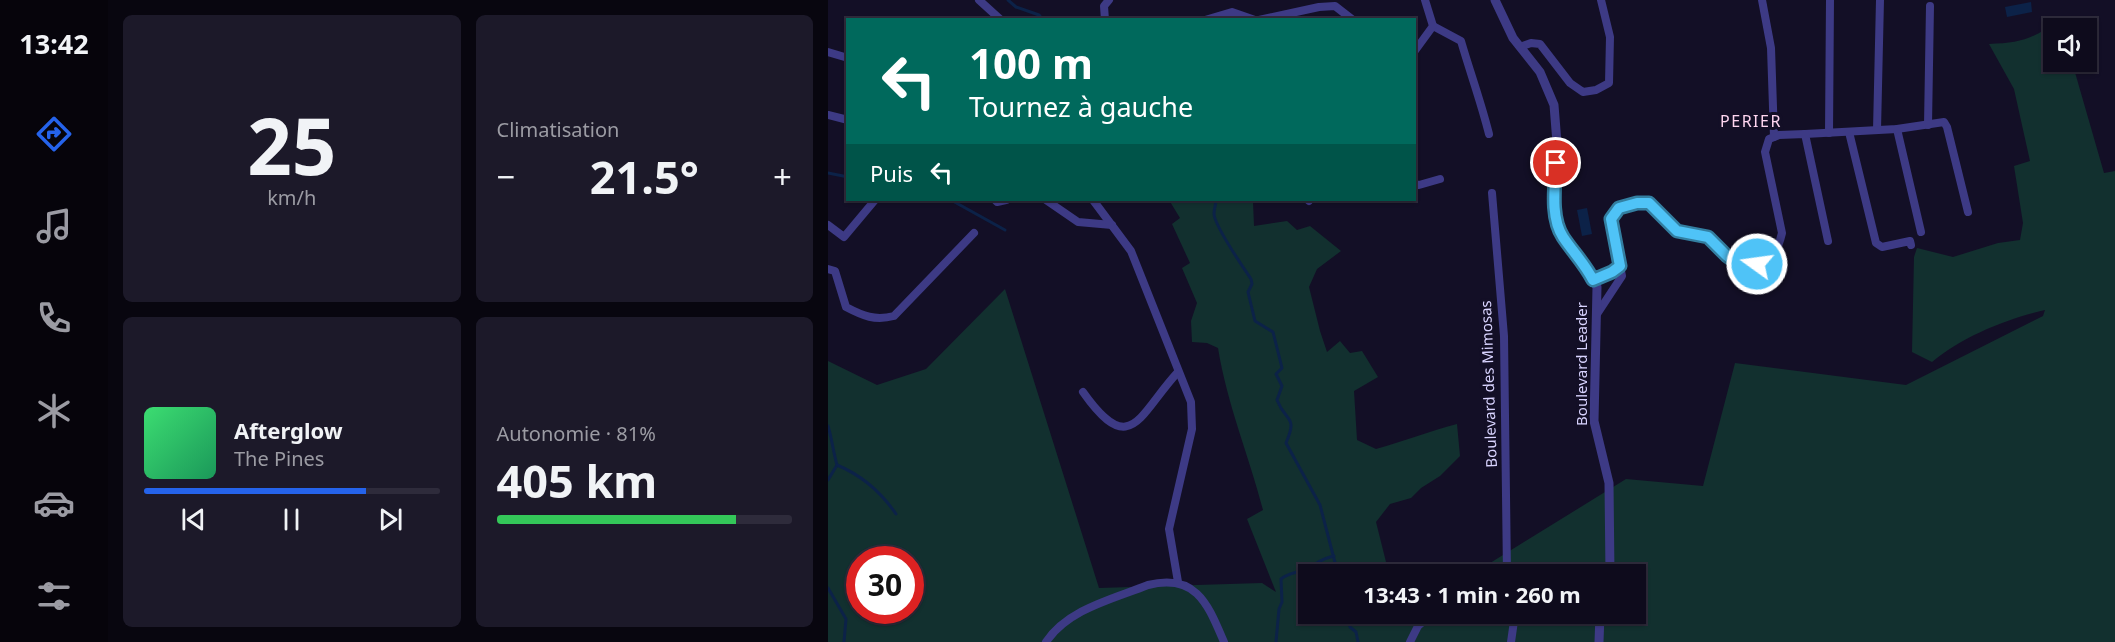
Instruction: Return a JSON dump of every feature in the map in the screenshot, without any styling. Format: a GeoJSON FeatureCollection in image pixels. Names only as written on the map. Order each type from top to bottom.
{"type":"FeatureCollection","features":[{"type":"Feature","properties":{"kind":"street"},"geometry":{"type":"LineString","coordinates":[[979,0],[999,18]]}},
{"type":"Feature","properties":{"kind":"street"},"geometry":{"type":"LineString","coordinates":[[1106,18],[1104,6],[1109,0]]}},
{"type":"Feature","properties":{"kind":"street"},"geometry":{"type":"LineString","coordinates":[[1425,0],[1433,26],[1461,40],[1489,134]]}},
{"type":"Feature","properties":{"kind":"street","name":"Boulevard Leader"},"geometry":{"type":"LineString","coordinates":[[1495,0],[1513,38],[1540,72],[1554,105],[1557,143],[1555,214],[1562,235],[1587,269],[1597,288],[1594,421],[1609,483],[1610,564]]}},
{"type":"Feature","properties":{"kind":"street"},"geometry":{"type":"LineString","coordinates":[[1520,47],[1531,43],[1540,44],[1570,83],[1583,92],[1596,90],[1609,83],[1610,37],[1601,0]]}},
{"type":"Feature","properties":{"kind":"street"},"geometry":{"type":"LineString","coordinates":[[1762,0],[1771,48],[1774,137]]}},
{"type":"Feature","properties":{"kind":"street"},"geometry":{"type":"LineString","coordinates":[[1829,133],[1830,0]]}},
{"type":"Feature","properties":{"kind":"street"},"geometry":{"type":"LineString","coordinates":[[1877,130],[1880,0]]}},
{"type":"Feature","properties":{"kind":"street"},"geometry":{"type":"LineString","coordinates":[[1267,18],[1335,6],[1350,18]]}},
{"type":"Feature","properties":{"kind":"street"},"geometry":{"type":"LineString","coordinates":[[1928,125],[1929,6]]}},
{"type":"Feature","properties":{"kind":"street"},"geometry":{"type":"LineString","coordinates":[[1211,18],[1232,12],[1251,18]]}},
{"type":"Feature","properties":{"kind":"street"},"geometry":{"type":"LineString","coordinates":[[1416,49],[1433,26]]}},
{"type":"Feature","properties":{"kind":"street"},"geometry":{"type":"LineString","coordinates":[[828,52],[846,57]]}},
{"type":"Feature","properties":{"kind":"street"},"geometry":{"type":"LineString","coordinates":[[828,115],[846,120]]}},
{"type":"Feature","properties":{"kind":"street"},"geometry":{"type":"LineString","coordinates":[[1597,314],[1622,276],[1611,219],[1619,208],[1637,203],[1649,203],[1677,231],[1708,237],[1742,267],[1771,258],[1779,246],[1782,233],[1765,152],[1768,139],[1779,135],[1897,129],[1944,122],[1968,212]]}},
{"type":"Feature","properties":{"kind":"street"},"geometry":{"type":"LineString","coordinates":[[1897,129],[1921,232]]}},
{"type":"Feature","properties":{"kind":"street"},"geometry":{"type":"LineString","coordinates":[[1850,132],[1876,243],[1882,247],[1910,241],[1911,244]]}},
{"type":"Feature","properties":{"kind":"street"},"geometry":{"type":"LineString","coordinates":[[1804,134],[1828,241]]}},
{"type":"Feature","properties":{"kind":"street"},"geometry":{"type":"LineString","coordinates":[[1416,184],[1440,179]]}},
{"type":"Feature","properties":{"kind":"street","name":"Boulevard des Mimosas"},"geometry":{"type":"LineString","coordinates":[[1492,193],[1504,336],[1507,564]]}},
{"type":"Feature","properties":{"kind":"street"},"geometry":{"type":"LineString","coordinates":[[828,225],[844,237],[874,201]]}},
{"type":"Feature","properties":{"kind":"street"},"geometry":{"type":"LineString","coordinates":[[1047,201],[1078,222],[1112,225]]}},
{"type":"Feature","properties":{"kind":"street"},"geometry":{"type":"LineString","coordinates":[[1094,201],[1131,251],[1191,402],[1192,429],[1169,529],[1178,582]]}},
{"type":"Feature","properties":{"kind":"street"},"geometry":{"type":"LineString","coordinates":[[828,269],[835,271],[846,307],[864,317],[888,318],[894,316],[974,233]]}},
{"type":"Feature","properties":{"kind":"street"},"geometry":{"type":"LineString","coordinates":[[1593,280],[1620,266]]}},
{"type":"Feature","properties":{"kind":"street"},"geometry":{"type":"LineString","coordinates":[[1083,392],[1109,422],[1121,428],[1130,426],[1141,418],[1178,372]]}},
{"type":"Feature","properties":{"kind":"street"},"geometry":{"type":"LineString","coordinates":[[1046,642],[1070,616],[1162,581],[1178,582],[1191,589],[1208,605],[1224,642]]}},
{"type":"Feature","properties":{"kind":"street"},"geometry":{"type":"LineString","coordinates":[[1410,642],[1420,624]]}},
{"type":"Feature","properties":{"kind":"street"},"geometry":{"type":"LineString","coordinates":[[1511,642],[1514,624]]}},
{"type":"Feature","properties":{"kind":"street"},"geometry":{"type":"LineString","coordinates":[[1599,642],[1600,624]]}},
{"type":"Feature","properties":{"kind":"green space"},"geometry":{"type":"Polygon","coordinates":[[[2043,30],[2043,72],[2075,72],[2104,173],[2115,171],[2115,642],[828,642],[828,361],[877,385],[926,369],[1005,289],[1099,588],[1262,583],[1276,592],[1247,519],[1263,510],[1227,389],[1218,348],[1207,343],[1192,342],[1191,321],[1197,303],[1182,268],[1190,263],[1172,224],[1180,218],[1170,201],[1253,202],[1254,226],[1287,221],[1297,230],[1310,226],[1341,251],[1317,269],[1309,287],[1327,352],[1340,341],[1350,353],[1362,351],[1378,377],[1354,391],[1357,440],[1376,449],[1457,424],[1460,456],[1440,476],[1421,488],[1411,498],[1390,504],[1376,522],[1386,564],[1298,564],[1298,624],[1646,624],[1646,564],[1489,564],[1626,479],[1703,486],[1735,363],[1906,385],[2043,316],[2045,310],[1986,330],[1957,344],[1932,362],[1912,352],[1914,257],[1917,248],[1953,257],[1998,243],[2020,240],[2023,223],[2014,166],[2030,161],[2014,89],[1989,44],[2027,39],[2043,30]]]}},
{"type":"Feature","properties":{"kind":"water"},"geometry":{"type":"Polygon","coordinates":[[[2031,2],[2032,12],[2007,17],[2005,7],[2031,2]]]}},
{"type":"Feature","properties":{"kind":"water"},"geometry":{"type":"Polygon","coordinates":[[[1587,208],[1592,234],[1582,236],[1577,210],[1587,208]]]}},
{"type":"Feature","properties":{"kind":"waterway"},"geometry":{"type":"LineString","coordinates":[[1008,0],[1016,7],[1041,18]]}},
{"type":"Feature","properties":{"kind":"waterway"},"geometry":{"type":"LineString","coordinates":[[828,173],[846,177]]}},
{"type":"Feature","properties":{"kind":"waterway"},"geometry":{"type":"LineString","coordinates":[[953,201],[1005,230]]}},
{"type":"Feature","properties":{"kind":"waterway"},"geometry":{"type":"LineString","coordinates":[[1216,201],[1214,214],[1219,228],[1251,279],[1252,284],[1248,292],[1255,321],[1273,332],[1282,368],[1276,374],[1282,386],[1277,400],[1291,423],[1286,443],[1320,505],[1335,564]]}},
{"type":"Feature","properties":{"kind":"waterway"},"geometry":{"type":"LineString","coordinates":[[828,426],[837,465],[828,480]]}},
{"type":"Feature","properties":{"kind":"waterway"},"geometry":{"type":"LineString","coordinates":[[837,465],[870,485],[896,514]]}},
{"type":"Feature","properties":{"kind":"waterway"},"geometry":{"type":"LineString","coordinates":[[1276,642],[1279,609],[1282,602],[1281,579],[1334,556]]}},
{"type":"Feature","properties":{"kind":"waterway"},"geometry":{"type":"LineString","coordinates":[[828,588],[846,619],[844,642]]}},
{"type":"Feature","properties":{"kind":"waterway"},"geometry":{"type":"LineString","coordinates":[[1349,624],[1356,632],[1358,642]]}},
{"type":"Feature","properties":{"kind":"district","name":"PERIER"},"geometry":{"type":"Point","coordinates":[1751,121]}},
{"type":"Feature","properties":{"kind":"route"},"geometry":{"type":"LineString","coordinates":[[1556,163],[1555,214],[1562,235],[1593,280],[1599,279],[1620,266],[1611,219],[1619,208],[1637,203],[1649,203],[1677,231],[1708,237],[1742,267],[1757,264]]}}]}
